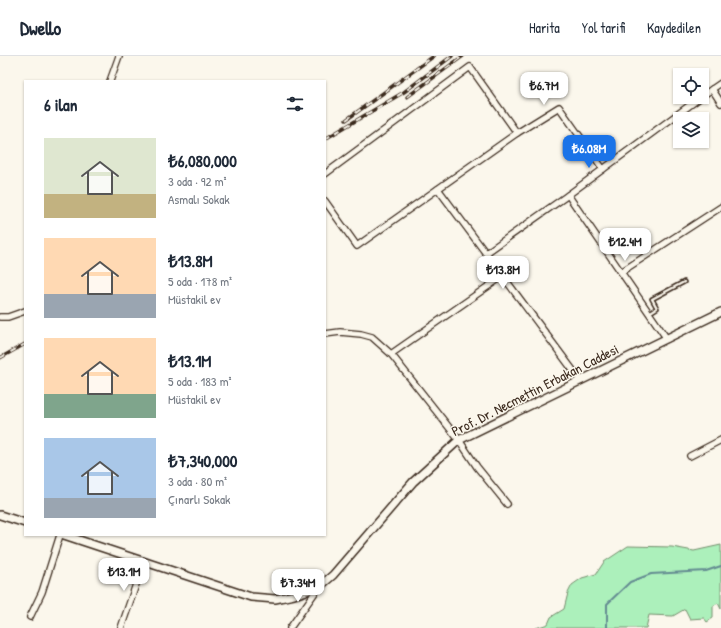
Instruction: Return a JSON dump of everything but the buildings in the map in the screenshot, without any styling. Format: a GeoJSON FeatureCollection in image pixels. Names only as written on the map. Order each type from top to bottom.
{"type":"FeatureCollection","features":[{"type":"Feature","properties":{"kind":"street"},"geometry":{"type":"LineString","coordinates":[[110,80],[119,56]]}},
{"type":"Feature","properties":{"kind":"street"},"geometry":{"type":"LineString","coordinates":[[326,173],[470,67],[517,133]]}},
{"type":"Feature","properties":{"kind":"street"},"geometry":{"type":"LineString","coordinates":[[709,91],[721,83]]}},
{"type":"Feature","properties":{"kind":"street"},"geometry":{"type":"LineString","coordinates":[[712,89],[721,103]]}},
{"type":"Feature","properties":{"kind":"street"},"geometry":{"type":"LineString","coordinates":[[486,253],[604,169],[692,104]]}},
{"type":"Feature","properties":{"kind":"street"},"geometry":{"type":"LineString","coordinates":[[326,202],[357,246],[517,133],[559,107],[604,169]]}},
{"type":"Feature","properties":{"kind":"street"},"geometry":{"type":"LineString","coordinates":[[438,189],[581,381]]}},
{"type":"Feature","properties":{"kind":"street"},"geometry":{"type":"LineString","coordinates":[[568,195],[667,339]]}},
{"type":"Feature","properties":{"kind":"street"},"geometry":{"type":"LineString","coordinates":[[621,272],[721,207]]}},
{"type":"Feature","properties":{"kind":"street"},"geometry":{"type":"LineString","coordinates":[[391,354],[503,276]]}},
{"type":"Feature","properties":{"kind":"street"},"geometry":{"type":"LineString","coordinates":[[0,316],[8,317],[24,310]]}},
{"type":"Feature","properties":{"kind":"street","name":"Prof. Dr. Necmettin Erbakan Caddesi"},"geometry":{"type":"LineString","coordinates":[[67,536],[251,597],[275,599],[319,587],[333,575],[413,482],[460,440],[721,312]]}},
{"type":"Feature","properties":{"kind":"street"},"geometry":{"type":"LineString","coordinates":[[326,334],[340,332],[361,334],[372,338],[391,354],[460,440],[477,467],[507,504]]}},
{"type":"Feature","properties":{"kind":"street"},"geometry":{"type":"LineString","coordinates":[[690,456],[721,440]]}},
{"type":"Feature","properties":{"kind":"street"},"geometry":{"type":"LineString","coordinates":[[2,515],[24,523]]}},
{"type":"Feature","properties":{"kind":"street"},"geometry":{"type":"LineString","coordinates":[[30,617],[42,592],[60,536]]}},
{"type":"Feature","properties":{"kind":"street"},"geometry":{"type":"LineString","coordinates":[[121,628],[144,561]]}},
{"type":"Feature","properties":{"kind":"street"},"geometry":{"type":"LineString","coordinates":[[290,628],[319,587]]}},
{"type":"Feature","properties":{"kind":"lane"},"geometry":{"type":"LineString","coordinates":[[649,313],[657,308],[652,299],[684,282]]}},
{"type":"Feature","properties":{"kind":"green space"},"geometry":{"type":"Polygon","coordinates":[[[721,545],[721,609],[718,603],[713,606],[713,618],[707,622],[704,618],[690,619],[685,609],[673,616],[649,615],[646,628],[536,628],[548,624],[551,617],[564,609],[568,593],[572,585],[582,578],[596,574],[604,562],[628,546],[672,547],[694,551],[721,545]]]}},
{"type":"Feature","properties":{"kind":"waterway"},"geometry":{"type":"LineString","coordinates":[[607,628],[607,604],[630,582],[651,574],[706,571],[721,566]]}},
{"type":"Feature","properties":{"kind":"railway"},"geometry":{"type":"LineString","coordinates":[[346,120],[434,56]]}},
{"type":"Feature","properties":{"kind":"railway"},"geometry":{"type":"LineString","coordinates":[[326,138],[404,92],[452,56]]}},
{"type":"Feature","properties":{"kind":"railway"},"geometry":{"type":"LineString","coordinates":[[407,97],[463,56]]}},
{"type":"Feature","properties":{"kind":"railway"},"geometry":{"type":"LineString","coordinates":[[0,358],[24,345]]}}]}
